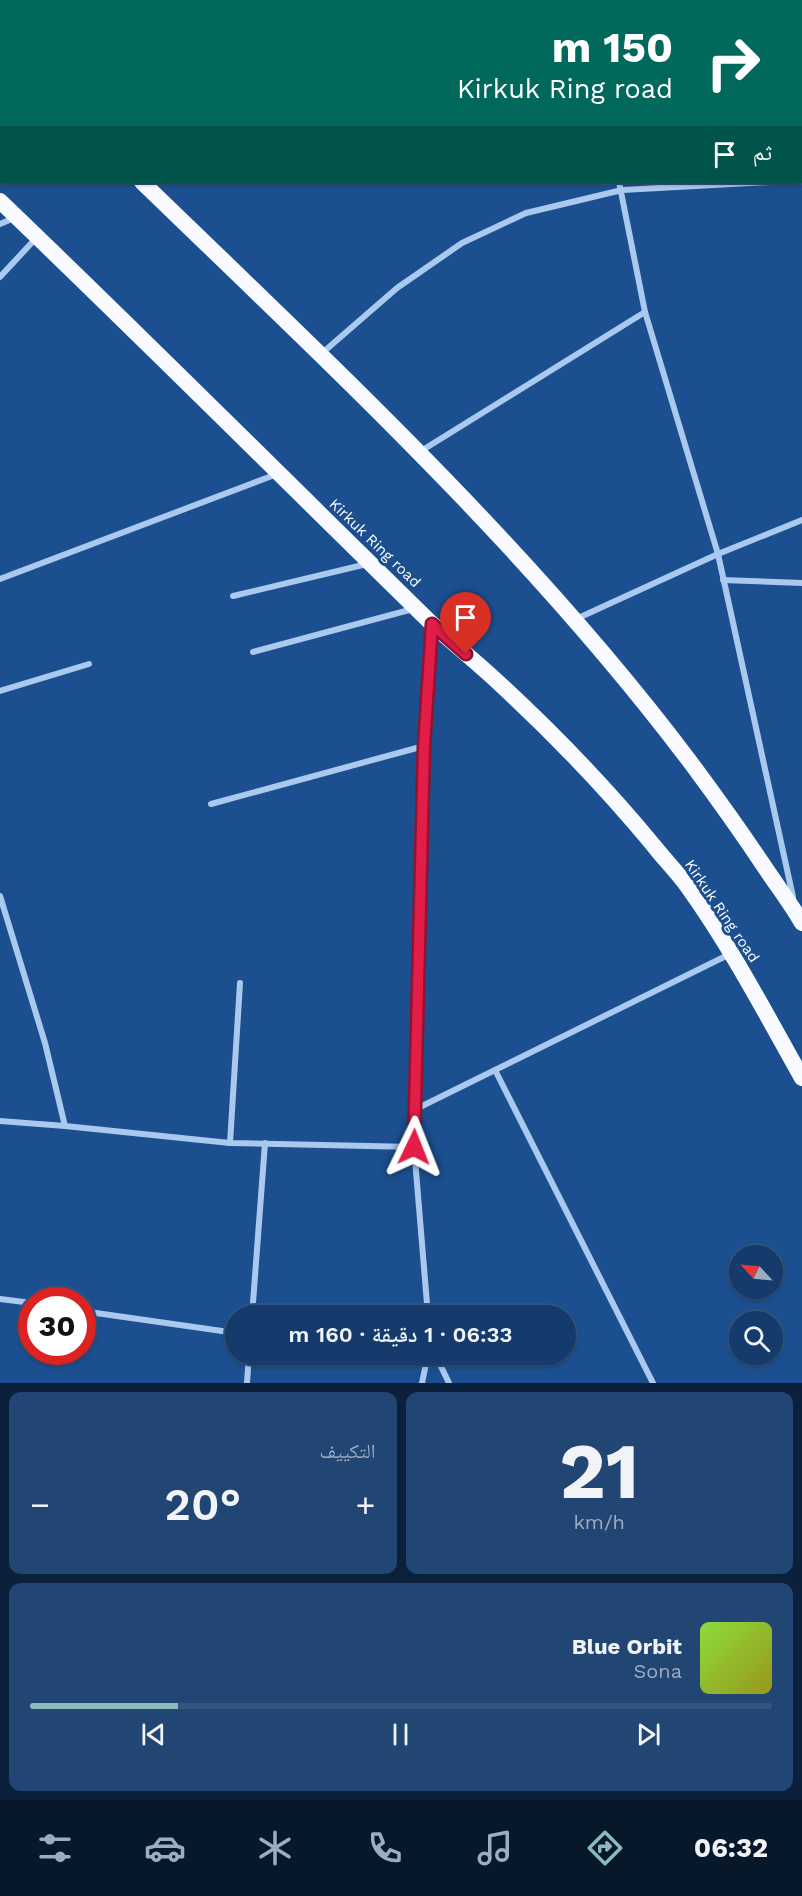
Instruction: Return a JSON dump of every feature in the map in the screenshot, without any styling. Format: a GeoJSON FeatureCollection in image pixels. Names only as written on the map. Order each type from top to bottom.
{"type":"FeatureCollection","features":[{"type":"Feature","properties":{"kind":"highway"},"geometry":{"type":"LineString","coordinates":[[143,183],[320,354],[499,535],[575,619],[654,714],[728,812],[800,919]]}},
{"type":"Feature","properties":{"kind":"highway","name":"Kirkuk Ring road"},"geometry":{"type":"LineString","coordinates":[[0,201],[145,340],[277,474],[432,624],[501,684],[567,748],[629,816],[688,887],[731,953],[802,1078]]}},
{"type":"Feature","properties":{"kind":"street"},"geometry":{"type":"LineString","coordinates":[[620,183],[645,312],[718,554],[800,919]]}},
{"type":"Feature","properties":{"kind":"street"},"geometry":{"type":"LineString","coordinates":[[320,354],[397,288],[462,243],[526,213],[622,190],[752,183]]}},
{"type":"Feature","properties":{"kind":"street"},"geometry":{"type":"LineString","coordinates":[[0,224],[17,217]]}},
{"type":"Feature","properties":{"kind":"street"},"geometry":{"type":"LineString","coordinates":[[0,277],[37,236]]}},
{"type":"Feature","properties":{"kind":"street"},"geometry":{"type":"LineString","coordinates":[[418,453],[645,312]]}},
{"type":"Feature","properties":{"kind":"street"},"geometry":{"type":"LineString","coordinates":[[0,579],[277,474]]}},
{"type":"Feature","properties":{"kind":"street"},"geometry":{"type":"LineString","coordinates":[[575,619],[718,554],[802,520]]}},
{"type":"Feature","properties":{"kind":"street"},"geometry":{"type":"LineString","coordinates":[[233,596],[370,564]]}},
{"type":"Feature","properties":{"kind":"street"},"geometry":{"type":"LineString","coordinates":[[723,580],[802,582]]}},
{"type":"Feature","properties":{"kind":"street"},"geometry":{"type":"LineString","coordinates":[[253,652],[416,608]]}},
{"type":"Feature","properties":{"kind":"street"},"geometry":{"type":"LineString","coordinates":[[427,1305],[414,1147],[424,746],[432,624]]}},
{"type":"Feature","properties":{"kind":"street"},"geometry":{"type":"LineString","coordinates":[[0,691],[88,664]]}},
{"type":"Feature","properties":{"kind":"street"},"geometry":{"type":"LineString","coordinates":[[211,804],[424,746]]}},
{"type":"Feature","properties":{"kind":"street"},"geometry":{"type":"LineString","coordinates":[[0,896],[45,1043],[64,1126]]}},
{"type":"Feature","properties":{"kind":"street"},"geometry":{"type":"LineString","coordinates":[[416,1109],[731,953]]}},
{"type":"Feature","properties":{"kind":"street"},"geometry":{"type":"LineString","coordinates":[[230,1143],[240,983]]}},
{"type":"Feature","properties":{"kind":"street"},"geometry":{"type":"LineString","coordinates":[[495,1070],[652,1383]]}},
{"type":"Feature","properties":{"kind":"street"},"geometry":{"type":"LineString","coordinates":[[0,1129],[1,1121],[230,1143],[414,1147]]}},
{"type":"Feature","properties":{"kind":"street"},"geometry":{"type":"LineString","coordinates":[[253,1305],[265,1143]]}},
{"type":"Feature","properties":{"kind":"street"},"geometry":{"type":"LineString","coordinates":[[0,1299],[18,1302]]}},
{"type":"Feature","properties":{"kind":"street"},"geometry":{"type":"LineString","coordinates":[[96,1313],[225,1331]]}},
{"type":"Feature","properties":{"kind":"street"},"geometry":{"type":"LineString","coordinates":[[247,1383],[248,1365]]}},
{"type":"Feature","properties":{"kind":"street"},"geometry":{"type":"LineString","coordinates":[[422,1383],[426,1365]]}},
{"type":"Feature","properties":{"kind":"street"},"geometry":{"type":"LineString","coordinates":[[440,1365],[449,1383]]}},
{"type":"Feature","properties":{"kind":"route"},"geometry":{"type":"LineString","coordinates":[[414,1147],[424,746],[432,624],[466,654]]}}]}
